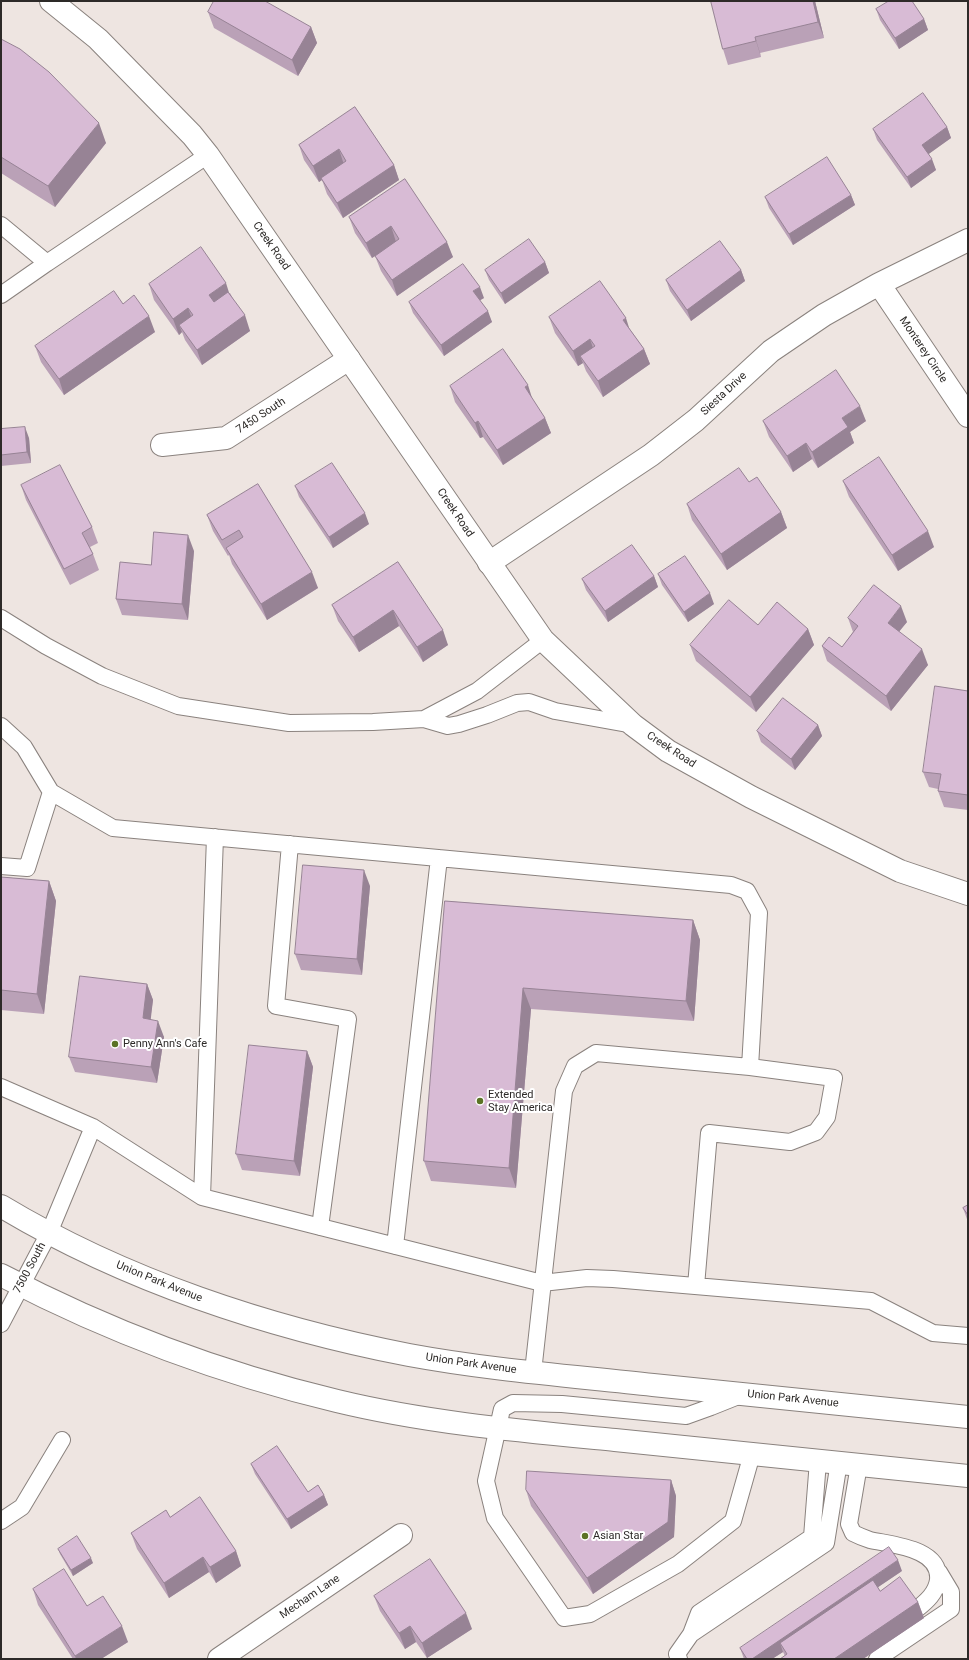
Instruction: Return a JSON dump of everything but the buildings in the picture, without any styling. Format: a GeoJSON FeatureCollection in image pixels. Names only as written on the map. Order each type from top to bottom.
{"type":"FeatureCollection","features":[{"type":"Feature","properties":{"kind":"street","name":"Creek Road"},"geometry":{"type":"LineString","coordinates":[[51,1],[98,39],[192,135],[208,155],[543,640],[633,725],[668,751],[751,797],[900,870],[968,894]]}},
{"type":"Feature","properties":{"kind":"street","name":"Siesta Drive"},"geometry":{"type":"LineString","coordinates":[[489,563],[651,455],[696,420],[771,351],[824,315],[879,284],[968,240]]}},
{"type":"Feature","properties":{"kind":"street","name":"Monterey Circle"},"geometry":{"type":"LineString","coordinates":[[879,284],[968,416]]}},
{"type":"Feature","properties":{"kind":"street","name":"7450 South"},"geometry":{"type":"LineString","coordinates":[[162,445],[226,438],[349,359]]}},
{"type":"Feature","properties":{"kind":"street","name":"Union Park Avenue"},"geometry":{"type":"LineString","coordinates":[[1,1206],[49,1233],[162,1284],[305,1332],[411,1355],[533,1372],[968,1417]]}},
{"type":"Feature","properties":{"kind":"street"},"geometry":{"type":"LineString","coordinates":[[1,1275],[74,1312],[129,1335],[196,1360],[266,1382],[339,1402],[416,1417],[498,1428],[968,1476]]}},
{"type":"Feature","properties":{"kind":"street","name":"Mecham Lane"},"geometry":{"type":"LineString","coordinates":[[219,1659],[401,1535]]}},
{"type":"Feature","properties":{"kind":"lane"},"geometry":{"type":"LineString","coordinates":[[1,295],[208,155]]}},
{"type":"Feature","properties":{"kind":"lane"},"geometry":{"type":"LineString","coordinates":[[1,225],[47,263]]}},
{"type":"Feature","properties":{"kind":"lane"},"geometry":{"type":"LineString","coordinates":[[1,618],[46,646],[102,676],[178,706],[289,723],[373,722],[424,719],[448,726],[459,724],[517,703],[529,702],[555,711],[633,725]]}},
{"type":"Feature","properties":{"kind":"lane"},"geometry":{"type":"LineString","coordinates":[[424,719],[477,691],[543,640]]}},
{"type":"Feature","properties":{"kind":"lane"},"geometry":{"type":"LineString","coordinates":[[1,726],[24,747],[51,792],[113,828],[731,885],[747,891],[759,912],[750,1067]]}},
{"type":"Feature","properties":{"kind":"lane"},"geometry":{"type":"LineString","coordinates":[[1,866],[27,868],[51,792]]}},
{"type":"Feature","properties":{"kind":"lane"},"geometry":{"type":"LineString","coordinates":[[202,1197],[215,837]]}},
{"type":"Feature","properties":{"kind":"lane"},"geometry":{"type":"LineString","coordinates":[[290,844],[276,1006],[348,1019],[320,1227]]}},
{"type":"Feature","properties":{"kind":"lane"},"geometry":{"type":"LineString","coordinates":[[395,1246],[439,858]]}},
{"type":"Feature","properties":{"kind":"lane"},"geometry":{"type":"LineString","coordinates":[[533,1372],[564,1091],[575,1066],[596,1053],[750,1067],[834,1078],[827,1117],[816,1132],[790,1142],[709,1133],[696,1286]]}},
{"type":"Feature","properties":{"kind":"lane"},"geometry":{"type":"LineString","coordinates":[[1,1087],[93,1127],[202,1197],[542,1283],[593,1278],[871,1300],[933,1333],[968,1336]]}},
{"type":"Feature","properties":{"kind":"lane","name":"7500 South"},"geometry":{"type":"LineString","coordinates":[[1,1324],[49,1233],[93,1127]]}},
{"type":"Feature","properties":{"kind":"lane"},"geometry":{"type":"LineString","coordinates":[[742,1394],[686,1416],[562,1404],[513,1403],[502,1409],[486,1480],[494,1518],[564,1618],[590,1614],[678,1564],[733,1521],[752,1454]]}},
{"type":"Feature","properties":{"kind":"lane"},"geometry":{"type":"LineString","coordinates":[[1,1521],[22,1507],[62,1440]]}},
{"type":"Feature","properties":{"kind":"lane"},"geometry":{"type":"LineString","coordinates":[[839,1463],[849,1524],[853,1533],[869,1540],[915,1550],[930,1559],[951,1592],[951,1609],[877,1659]]}},
{"type":"Feature","properties":{"kind":"lane"},"geometry":{"type":"LineString","coordinates":[[679,1659],[677,1654],[691,1634],[699,1613],[812,1537],[839,1463]]}},
{"type":"Feature","properties":{"kind":"lane"},"geometry":{"type":"LineString","coordinates":[[917,1609],[928,1600],[937,1586],[938,1572]]}},
{"type":"Feature","properties":{"kind":"place","name":"Penny Ann's Cafe"},"geometry":{"type":"Point","coordinates":[115,1044]}},
{"type":"Feature","properties":{"kind":"place","name":"Extended Stay America"},"geometry":{"type":"Point","coordinates":[480,1101]}},
{"type":"Feature","properties":{"kind":"place","name":"Asian Star"},"geometry":{"type":"Point","coordinates":[585,1536]}}]}
